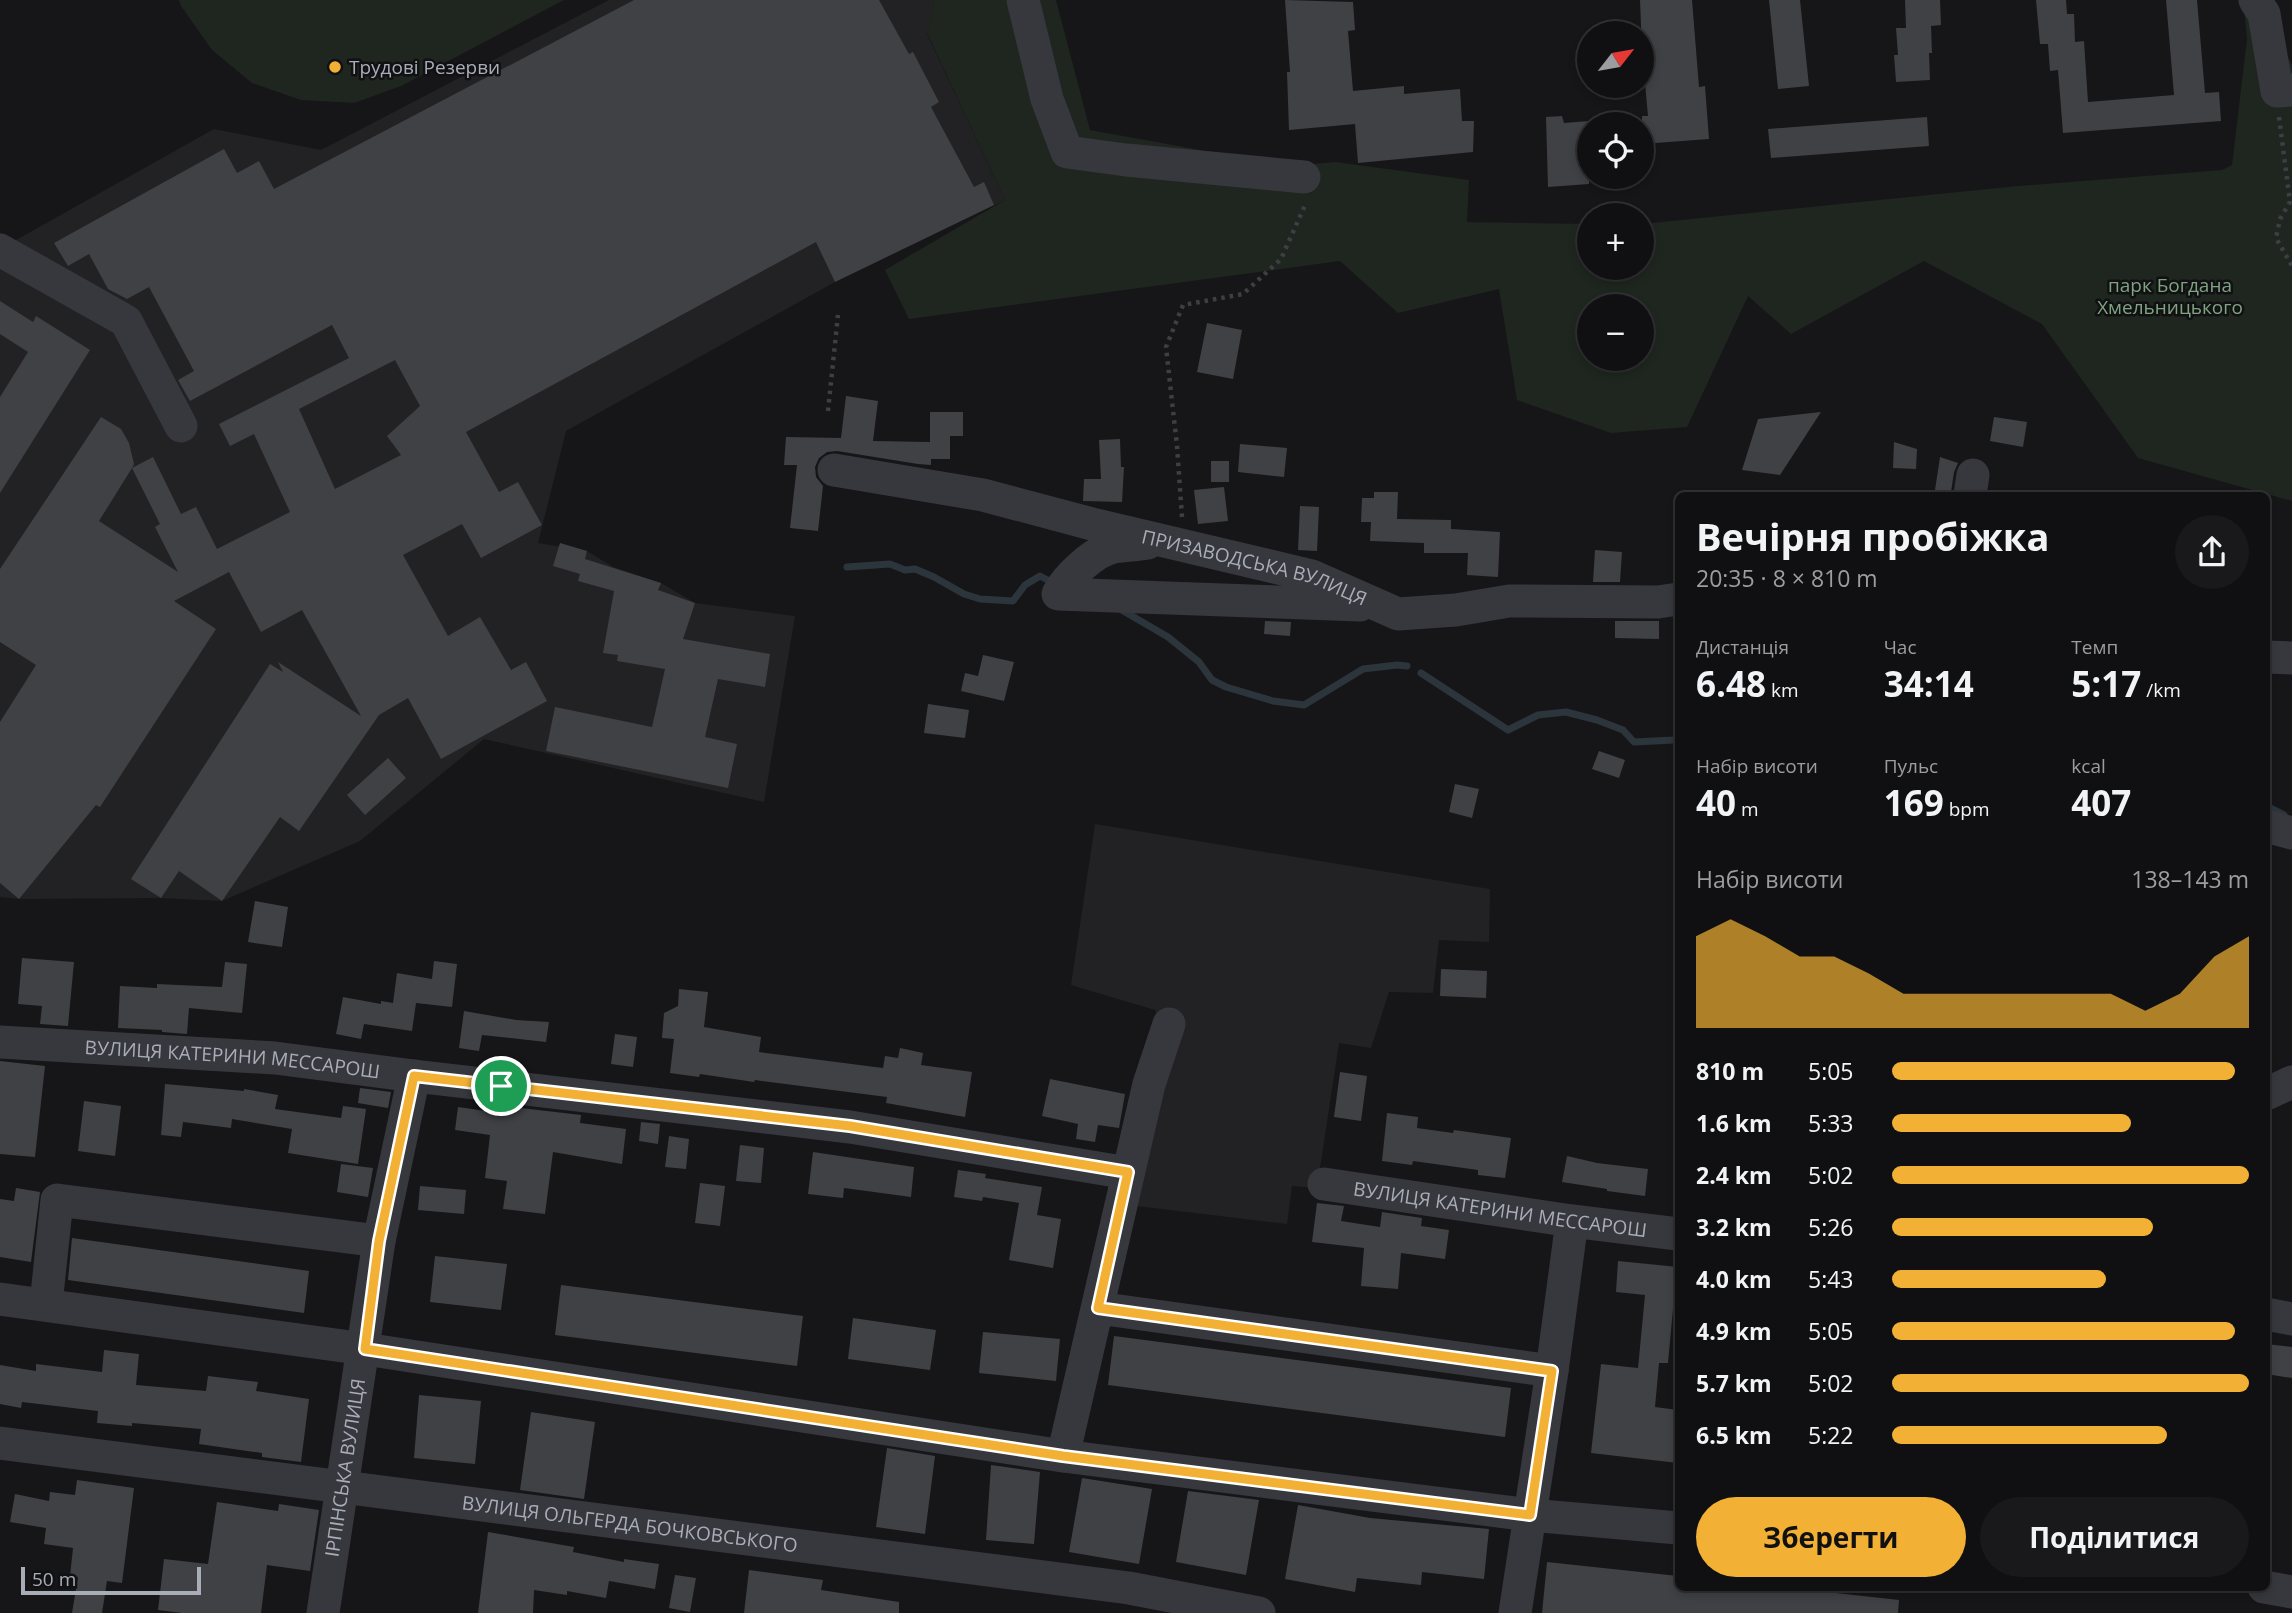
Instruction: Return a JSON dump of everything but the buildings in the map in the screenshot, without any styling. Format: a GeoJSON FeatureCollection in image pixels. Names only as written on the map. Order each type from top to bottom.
{"type":"FeatureCollection","features":[{"type":"Feature","properties":{"kind":"street"},"geometry":{"type":"LineString","coordinates":[[1023,0],[1047,99],[1067,152],[1305,190]]}},
{"type":"Feature","properties":{"kind":"street"},"geometry":{"type":"LineString","coordinates":[[2255,0],[2264,14],[2284,90]]}},
{"type":"Feature","properties":{"kind":"street"},"geometry":{"type":"LineString","coordinates":[[0,250],[126,321],[181,426]]}},
{"type":"Feature","properties":{"kind":"street","name":"ПРИЗАВОДСЬКА ВУЛИЦЯ"},"geometry":{"type":"LineString","coordinates":[[834,470],[983,495],[1312,576],[1398,614],[1456,610],[1509,601],[1658,602],[1675,599]]}},
{"type":"Feature","properties":{"kind":"street"},"geometry":{"type":"LineString","coordinates":[[1171,543],[1111,547],[1086,562],[1061,589],[1380,606]]}},
{"type":"Feature","properties":{"kind":"street"},"geometry":{"type":"LineString","coordinates":[[2270,657],[2292,658]]}},
{"type":"Feature","properties":{"kind":"street"},"geometry":{"type":"LineString","coordinates":[[2270,826],[2292,833]]}},
{"type":"Feature","properties":{"kind":"street"},"geometry":{"type":"LineString","coordinates":[[1063,1456],[1149,1084],[1169,1024]]}},
{"type":"Feature","properties":{"kind":"street","name":"ВУЛИЦЯ КАТЕРИНИ МЕССАРОШ"},"geometry":{"type":"LineString","coordinates":[[0,1042],[275,1058],[850,1126],[1128,1172]]}},
{"type":"Feature","properties":{"kind":"street","name":"ІРПІНСЬКА ВУЛИЦЯ"},"geometry":{"type":"LineString","coordinates":[[323,1613],[365,1349],[379,1241],[414,1076]]}},
{"type":"Feature","properties":{"kind":"street"},"geometry":{"type":"LineString","coordinates":[[2270,1092],[2292,1082]]}},
{"type":"Feature","properties":{"kind":"street","name":"ВУЛИЦЯ КАТЕРИНИ МЕССАРОШ"},"geometry":{"type":"LineString","coordinates":[[1324,1184],[1675,1234]]}},
{"type":"Feature","properties":{"kind":"street"},"geometry":{"type":"LineString","coordinates":[[46,1304],[57,1200],[379,1241]]}},
{"type":"Feature","properties":{"kind":"street"},"geometry":{"type":"LineString","coordinates":[[1515,1613],[1572,1221]]}},
{"type":"Feature","properties":{"kind":"street"},"geometry":{"type":"LineString","coordinates":[[0,1299],[365,1349],[1063,1456],[1530,1515],[1675,1528]]}},
{"type":"Feature","properties":{"kind":"street"},"geometry":{"type":"LineString","coordinates":[[1098,1308],[1552,1371]]}},
{"type":"Feature","properties":{"kind":"street"},"geometry":{"type":"LineString","coordinates":[[2270,1315],[2292,1319]]}},
{"type":"Feature","properties":{"kind":"street","name":"ВУЛИЦЯ ОЛЬГЕРДА БОЧКОВСЬКОГО"},"geometry":{"type":"LineString","coordinates":[[0,1443],[1129,1588],[1259,1613]]}},
{"type":"Feature","properties":{"kind":"street"},"geometry":{"type":"LineString","coordinates":[[2270,1588],[2292,1591]]}},
{"type":"Feature","properties":{"kind":"path"},"geometry":{"type":"LineString","coordinates":[[2284,90],[2290,202],[2280,219],[2276,238],[2292,266]]}},
{"type":"Feature","properties":{"kind":"path"},"geometry":{"type":"LineString","coordinates":[[1171,543],[1177,446],[1166,347],[1183,305],[1243,293],[1281,259],[1305,190]]}},
{"type":"Feature","properties":{"kind":"path"},"geometry":{"type":"LineString","coordinates":[[828,411],[838,315]]}},
{"type":"Feature","properties":{"kind":"shaded area"},"geometry":{"type":"Polygon","coordinates":[[[609,0],[935,0],[927,34],[1005,200],[835,282],[566,431],[538,543],[587,551],[613,567],[661,583],[695,603],[795,616],[764,802],[484,739],[360,841],[222,901],[0,897],[0,249],[214,129],[321,150],[609,0]]]}},
{"type":"Feature","properties":{"kind":"shaded area"},"geometry":{"type":"Polygon","coordinates":[[[1095,824],[1490,889],[1489,942],[1439,940],[1433,993],[1389,992],[1371,1048],[1339,1043],[1317,1188],[1292,1186],[1287,1224],[1128,1205],[1168,1042],[1155,1010],[1071,985],[1095,824]]]}},
{"type":"Feature","properties":{"kind":"green space","name":"Трудові Резерви"},"geometry":{"type":"Polygon","coordinates":[[[179,0],[564,0],[401,86],[354,103],[301,100],[252,83],[212,50],[179,0]]]}},
{"type":"Feature","properties":{"kind":"green space","name":"парк Богдана Хмельницького"},"geometry":{"type":"Polygon","coordinates":[[[935,0],[1056,0],[1090,130],[1228,155],[1268,168],[1335,162],[1469,180],[1467,222],[1577,224],[1577,280],[1654,280],[1654,223],[2018,186],[2222,170],[2232,165],[2247,39],[2243,0],[2258,0],[2292,65],[2292,501],[2270,495],[2270,492],[2260,492],[2138,458],[2042,324],[1924,261],[1791,334],[1748,296],[1687,427],[1611,433],[1517,400],[1499,289],[1398,313],[1340,261],[909,319],[885,270],[1005,200],[927,33],[935,0]]]}},
{"type":"Feature","properties":{"kind":"waterway"},"geometry":{"type":"LineString","coordinates":[[847,567],[890,564],[905,570],[915,569],[964,594],[980,599],[1013,601],[1025,585],[1040,576],[1055,584]]}},
{"type":"Feature","properties":{"kind":"waterway"},"geometry":{"type":"LineString","coordinates":[[1120,609],[1168,637],[1199,662],[1212,680],[1273,701],[1304,705],[1363,669],[1407,666]]}},
{"type":"Feature","properties":{"kind":"waterway"},"geometry":{"type":"LineString","coordinates":[[1421,673],[1508,730],[1538,715],[1566,712],[1623,730],[1634,742],[1675,739]]}},
{"type":"Feature","properties":{"kind":"waterway"},"geometry":{"type":"LineString","coordinates":[[2270,808],[2284,815]]}},
{"type":"Feature","properties":{"kind":"place","name":"Трудові Резерви"},"geometry":{"type":"Point","coordinates":[335,67]}},
{"type":"Feature","properties":{"kind":"route"},"geometry":{"type":"LineString","coordinates":[[414,1076],[501,1086],[850,1126],[1128,1172],[1098,1308],[1552,1371],[1530,1515],[1063,1456],[365,1349],[379,1241],[414,1076]]}}]}
